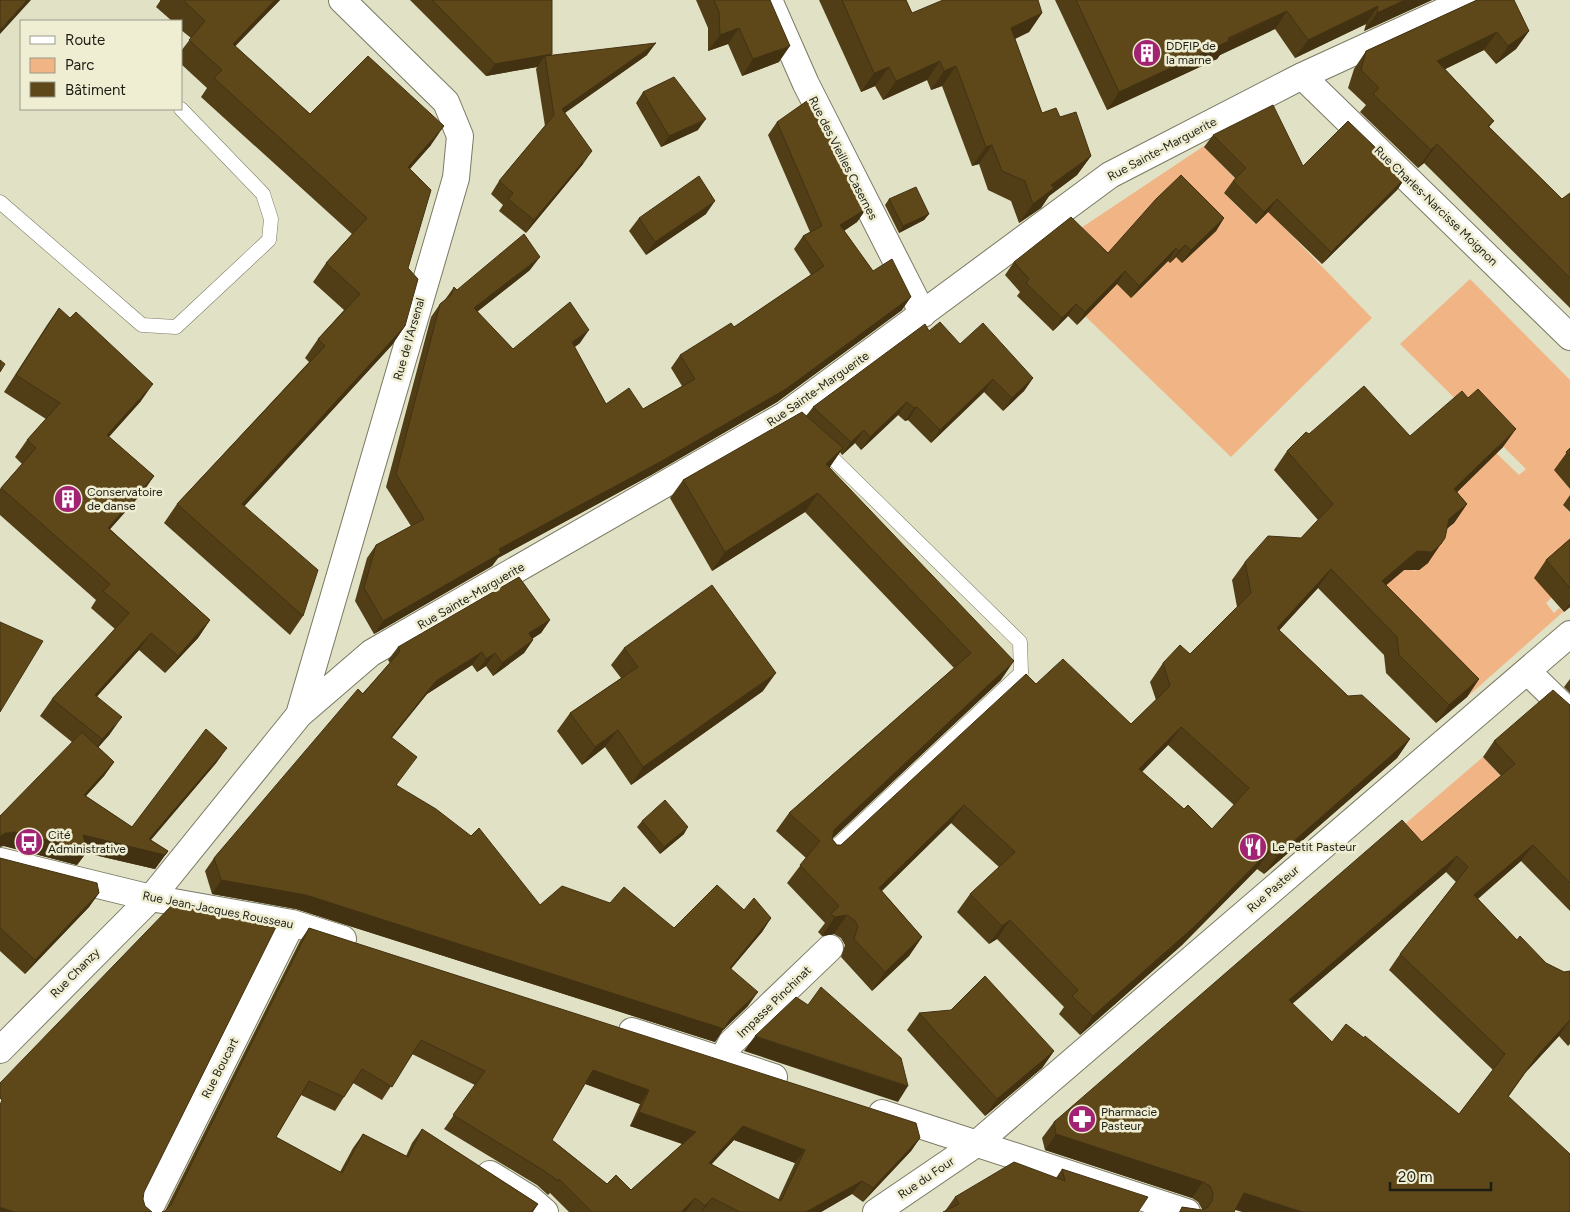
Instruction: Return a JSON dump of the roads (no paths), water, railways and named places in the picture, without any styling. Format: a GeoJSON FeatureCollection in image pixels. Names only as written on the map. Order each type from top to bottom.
{"type":"FeatureCollection","features":[{"type":"Feature","properties":{"kind":"street","name":"Rue de l'Arsenal"},"geometry":{"type":"LineString","coordinates":[[299,715],[456,178],[460,136],[446,102],[342,0]]}},
{"type":"Feature","properties":{"kind":"street","name":"Rue des Vieilles Casernes"},"geometry":{"type":"LineString","coordinates":[[769,0],[806,84],[923,314]]}},
{"type":"Feature","properties":{"kind":"street","name":"Rue Sainte-Marguerite"},"geometry":{"type":"LineString","coordinates":[[150,898],[299,715],[371,653],[792,421],[923,314],[1110,175],[1302,76],[1468,0]]}},
{"type":"Feature","properties":{"kind":"street","name":"Rue Charles-Narcisse Moignon"},"geometry":{"type":"LineString","coordinates":[[1302,76],[1570,337]]}},
{"type":"Feature","properties":{"kind":"street","name":"Rue Pasteur"},"geometry":{"type":"LineString","coordinates":[[976,1144],[1570,634]]}},
{"type":"Feature","properties":{"kind":"street"},"geometry":{"type":"LineString","coordinates":[[1527,671],[1570,713]]}},
{"type":"Feature","properties":{"kind":"street","name":"Rue Jean-Jacques Rousseau"},"geometry":{"type":"LineString","coordinates":[[0,861],[150,898],[292,923],[367,947]]}},
{"type":"Feature","properties":{"kind":"street","name":"Rue Chanzy"},"geometry":{"type":"LineString","coordinates":[[0,1050],[150,898]]}},
{"type":"Feature","properties":{"kind":"street","name":"Rue Boucart"},"geometry":{"type":"LineString","coordinates":[[148,1212],[292,923]]}},
{"type":"Feature","properties":{"kind":"street","name":"Impasse Pinchinat"},"geometry":{"type":"LineString","coordinates":[[722,1060],[731,1043],[830,948]]}},
{"type":"Feature","properties":{"kind":"street"},"geometry":{"type":"LineString","coordinates":[[610,1024],[795,1084]]}},
{"type":"Feature","properties":{"kind":"street"},"geometry":{"type":"LineString","coordinates":[[859,1105],[1156,1207],[1187,1212]]}},
{"type":"Feature","properties":{"kind":"street","name":"Rue du Four"},"geometry":{"type":"LineString","coordinates":[[876,1212],[976,1144]]}},
{"type":"Feature","properties":{"kind":"street"},"geometry":{"type":"LineString","coordinates":[[472,1163],[529,1198],[545,1212]]}},
{"type":"Feature","properties":{"kind":"lane"},"geometry":{"type":"LineString","coordinates":[[0,202],[142,325],[176,327],[269,240],[272,219],[263,194],[182,110]]}},
{"type":"Feature","properties":{"kind":"lane"},"geometry":{"type":"LineString","coordinates":[[812,439],[1020,642],[1021,673],[827,855]]}},
{"type":"Feature","properties":{"kind":"place","name":"DDFIP de la marne"},"geometry":{"type":"Point","coordinates":[1147,53]}},
{"type":"Feature","properties":{"kind":"place","name":"Conservatoire de danse"},"geometry":{"type":"Point","coordinates":[68,499]}},
{"type":"Feature","properties":{"kind":"place","name":"Cité Administrative"},"geometry":{"type":"Point","coordinates":[29,842]}},
{"type":"Feature","properties":{"kind":"place","name":"Le Petit Pasteur"},"geometry":{"type":"Point","coordinates":[1253,847]}},
{"type":"Feature","properties":{"kind":"place","name":"Pharmacie Pasteur"},"geometry":{"type":"Point","coordinates":[1082,1119]}}]}
